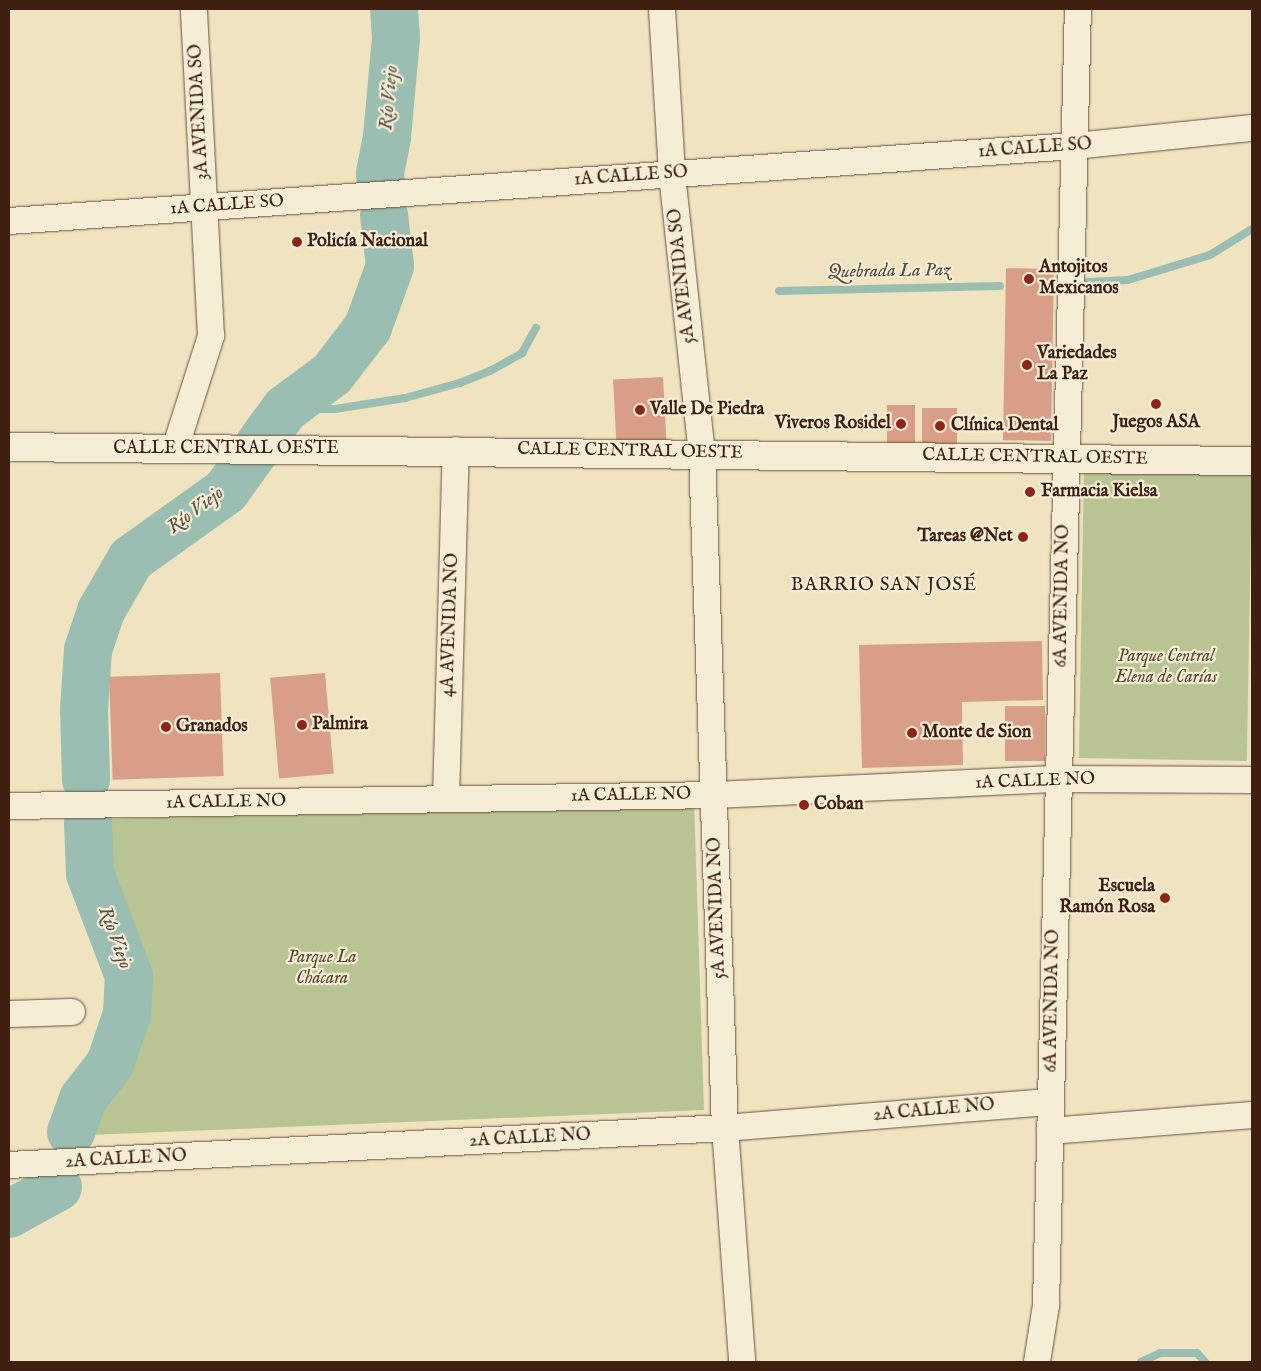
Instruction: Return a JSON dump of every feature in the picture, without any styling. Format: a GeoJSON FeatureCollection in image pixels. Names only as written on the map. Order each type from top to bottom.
{"type":"FeatureCollection","features":[{"type":"Feature","properties":{"kind":"street","name":"3A AVENIDA SO"},"geometry":{"type":"LineString","coordinates":[[175,449],[211,336],[194,9]]}},
{"type":"Feature","properties":{"kind":"street","name":"5A AVENIDA SO"},"geometry":{"type":"LineString","coordinates":[[662,9],[672,174],[702,454]]}},
{"type":"Feature","properties":{"kind":"street","name":"6A AVENIDA NO"},"geometry":{"type":"LineString","coordinates":[[1037,1362],[1046,1305],[1078,9]]}},
{"type":"Feature","properties":{"kind":"street","name":"1A CALLE SO"},"geometry":{"type":"LineString","coordinates":[[9,221],[1074,146],[1252,128]]}},
{"type":"Feature","properties":{"kind":"street","name":"CALLE CENTRAL OESTE"},"geometry":{"type":"LineString","coordinates":[[9,447],[456,450],[1252,461]]}},
{"type":"Feature","properties":{"kind":"street","name":"4A AVENIDA NO"},"geometry":{"type":"LineString","coordinates":[[446,799],[456,450]]}},
{"type":"Feature","properties":{"kind":"street","name":"5A AVENIDA NO"},"geometry":{"type":"LineString","coordinates":[[702,454],[725,1128],[742,1362]]}},
{"type":"Feature","properties":{"kind":"street","name":"1A CALLE NO"},"geometry":{"type":"LineString","coordinates":[[9,806],[715,795],[1059,779],[1252,780]]}},
{"type":"Feature","properties":{"kind":"street"},"geometry":{"type":"LineString","coordinates":[[9,1014],[72,1012]]}},
{"type":"Feature","properties":{"kind":"street","name":"2A CALLE NO"},"geometry":{"type":"LineString","coordinates":[[9,1165],[725,1128],[1051,1102]]}},
{"type":"Feature","properties":{"kind":"street"},"geometry":{"type":"LineString","coordinates":[[1050,1132],[1252,1115]]}},
{"type":"Feature","properties":{"kind":"green space","name":"Parque Central Elena de Carías"},"geometry":{"type":"Polygon","coordinates":[[[1084,466],[1252,469],[1247,761],[1079,758],[1084,466]]]}},
{"type":"Feature","properties":{"kind":"green space","name":"Parque La Chácara"},"geometry":{"type":"Polygon","coordinates":[[[694,800],[704,1110],[88,1135],[130,1060],[145,993],[140,944],[106,872],[105,819],[694,800]]]}},
{"type":"Feature","properties":{"kind":"building","name":"Variedades La Paz"},"geometry":{"type":"Polygon","coordinates":[[[1006,268],[1054,269],[1051,441],[1003,440],[1006,268]]]}},
{"type":"Feature","properties":{"kind":"building","name":"Valle De Piedra"},"geometry":{"type":"Polygon","coordinates":[[[663,377],[666,443],[617,446],[613,380],[663,377]]]}},
{"type":"Feature","properties":{"kind":"building","name":"Viveros Rosidel"},"geometry":{"type":"Polygon","coordinates":[[[887,405],[915,405],[915,443],[887,443],[887,405]]]}},
{"type":"Feature","properties":{"kind":"building","name":"Clínica Dental"},"geometry":{"type":"Polygon","coordinates":[[[922,408],[957,408],[957,444],[922,444],[922,408]]]}},
{"type":"Feature","properties":{"kind":"building","name":"Monte de Sion"},"geometry":{"type":"Polygon","coordinates":[[[1042,641],[1043,700],[962,702],[963,765],[862,768],[859,645],[1042,641]]]}},
{"type":"Feature","properties":{"kind":"building","name":"Granados"},"geometry":{"type":"Polygon","coordinates":[[[220,673],[224,776],[113,780],[109,677],[220,673]]]}},
{"type":"Feature","properties":{"kind":"building","name":"Palmira"},"geometry":{"type":"Polygon","coordinates":[[[325,673],[334,774],[279,778],[270,678],[325,673]]]}},
{"type":"Feature","properties":{"kind":"building"},"geometry":{"type":"Polygon","coordinates":[[[1005,706],[1045,706],[1045,761],[1005,761],[1005,706]]]}},
{"type":"Feature","properties":{"kind":"waterway","name":"Río Viejo"},"geometry":{"type":"LineString","coordinates":[[381,186],[380,173],[387,137],[396,38],[394,9]]}},
{"type":"Feature","properties":{"kind":"waterway","name":"Río Viejo"},"geometry":{"type":"LineString","coordinates":[[86,780],[84,710],[88,650],[101,611],[131,559],[226,491],[285,409],[332,374],[368,327],[390,266],[384,215]]}},
{"type":"Feature","properties":{"kind":"waterway","name":"Quebrada La Paz"},"geometry":{"type":"LineString","coordinates":[[1088,282],[1128,280],[1210,255],[1252,229]]}},
{"type":"Feature","properties":{"kind":"waterway","name":"Quebrada La Paz"},"geometry":{"type":"LineString","coordinates":[[779,291],[1000,286]]}},
{"type":"Feature","properties":{"kind":"waterway","name":"Quebrada La Paz"},"geometry":{"type":"LineString","coordinates":[[285,409],[335,409],[405,398],[460,383],[490,371],[522,353],[536,328]]}},
{"type":"Feature","properties":{"kind":"waterway","name":"Río Viejo"},"geometry":{"type":"LineString","coordinates":[[71,1132],[83,1099],[110,1064],[127,1014],[129,976],[90,874],[88,822]]}},
{"type":"Feature","properties":{"kind":"waterway","name":"Río Viejo"},"geometry":{"type":"LineString","coordinates":[[9,1214],[58,1187]]}},
{"type":"Feature","properties":{"kind":"waterway"},"geometry":{"type":"LineString","coordinates":[[1141,1362],[1160,1353],[1197,1353],[1205,1362]]}},
{"type":"Feature","properties":{"kind":"place","name":"Policía Nacional"},"geometry":{"type":"Point","coordinates":[297,242]}},
{"type":"Feature","properties":{"kind":"place","name":"Antojitos Mexicanos"},"geometry":{"type":"Point","coordinates":[1029,279]}},
{"type":"Feature","properties":{"kind":"place","name":"Variedades La Paz"},"geometry":{"type":"Point","coordinates":[1027,365]}},
{"type":"Feature","properties":{"kind":"place","name":"Juegos ASA"},"geometry":{"type":"Point","coordinates":[1156,404]}},
{"type":"Feature","properties":{"kind":"place","name":"Valle De Piedra"},"geometry":{"type":"Point","coordinates":[640,410]}},
{"type":"Feature","properties":{"kind":"place","name":"Viveros Rosidel"},"geometry":{"type":"Point","coordinates":[901,424]}},
{"type":"Feature","properties":{"kind":"place","name":"Clínica Dental"},"geometry":{"type":"Point","coordinates":[940,426]}},
{"type":"Feature","properties":{"kind":"place","name":"Farmacia Kielsa"},"geometry":{"type":"Point","coordinates":[1030,492]}},
{"type":"Feature","properties":{"kind":"place","name":"Tareas @Net"},"geometry":{"type":"Point","coordinates":[1023,537]}},
{"type":"Feature","properties":{"kind":"place","name":"Palmira"},"geometry":{"type":"Point","coordinates":[302,725]}},
{"type":"Feature","properties":{"kind":"place","name":"Granados"},"geometry":{"type":"Point","coordinates":[166,727]}},
{"type":"Feature","properties":{"kind":"place","name":"Monte de Sion"},"geometry":{"type":"Point","coordinates":[912,733]}},
{"type":"Feature","properties":{"kind":"place","name":"Coban"},"geometry":{"type":"Point","coordinates":[804,805]}},
{"type":"Feature","properties":{"kind":"place","name":"Escuela Ramón Rosa"},"geometry":{"type":"Point","coordinates":[1165,898]}},
{"type":"Feature","properties":{"kind":"district","name":"BARRIO SAN JOSÉ"},"geometry":{"type":"Point","coordinates":[884,586]}}]}
